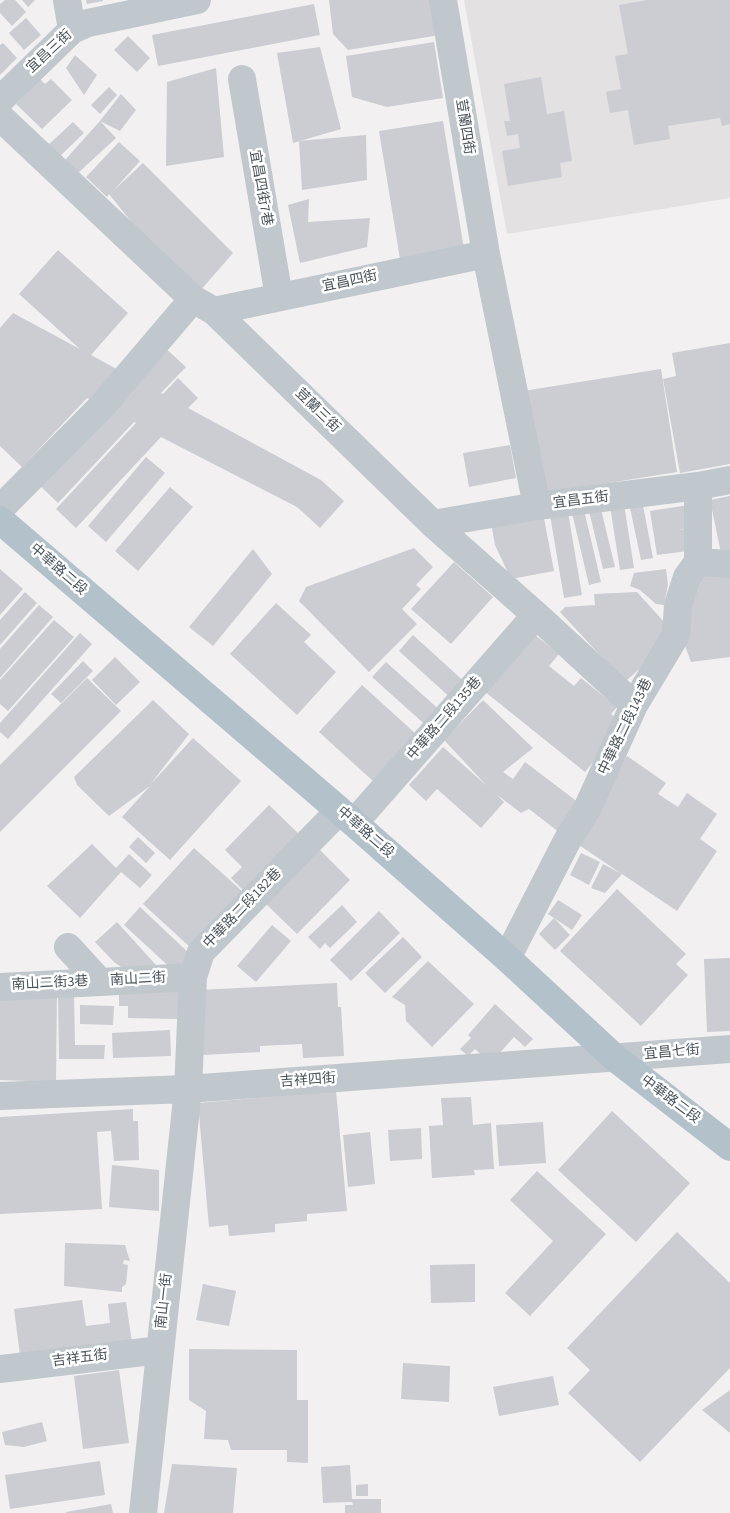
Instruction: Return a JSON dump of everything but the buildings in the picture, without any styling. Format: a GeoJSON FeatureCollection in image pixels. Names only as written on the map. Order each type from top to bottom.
{"type":"FeatureCollection","features":[{"type":"Feature","properties":{"kind":"main road","name":"中華路二段"},"geometry":{"type":"LineString","coordinates":[[0,520],[347,817],[507,958],[615,1058],[730,1146]]}},
{"type":"Feature","properties":{"kind":"street"},"geometry":{"type":"LineString","coordinates":[[67,0],[72,30]]}},
{"type":"Feature","properties":{"kind":"street","name":"宜昌三街"},"geometry":{"type":"LineString","coordinates":[[0,100],[72,30],[88,22],[197,0]]}},
{"type":"Feature","properties":{"kind":"street","name":"荳蘭四街"},"geometry":{"type":"LineString","coordinates":[[443,0],[486,254],[537,506]]}},
{"type":"Feature","properties":{"kind":"street","name":"宜昌四街7巷"},"geometry":{"type":"LineString","coordinates":[[242,79],[279,297]]}},
{"type":"Feature","properties":{"kind":"street","name":"荳蘭三街"},"geometry":{"type":"LineString","coordinates":[[0,118],[204,305],[433,524],[634,705]]}},
{"type":"Feature","properties":{"kind":"street","name":"宜昌四街"},"geometry":{"type":"LineString","coordinates":[[204,305],[279,297],[486,254]]}},
{"type":"Feature","properties":{"kind":"street"},"geometry":{"type":"LineString","coordinates":[[0,509],[204,305]]}},
{"type":"Feature","properties":{"kind":"street","name":"宜昌五街"},"geometry":{"type":"LineString","coordinates":[[433,524],[537,506],[698,486],[730,480]]}},
{"type":"Feature","properties":{"kind":"street"},"geometry":{"type":"LineString","coordinates":[[698,486],[698,562],[730,564]]}},
{"type":"Feature","properties":{"kind":"street","name":"中華路二段143巷"},"geometry":{"type":"LineString","coordinates":[[507,958],[568,839],[587,809],[634,705],[676,635],[678,605],[687,577],[698,562]]}},
{"type":"Feature","properties":{"kind":"street","name":"中華路二段135巷"},"geometry":{"type":"LineString","coordinates":[[347,817],[536,615]]}},
{"type":"Feature","properties":{"kind":"street","name":"中華路二段182巷"},"geometry":{"type":"LineString","coordinates":[[188,1089],[193,977],[201,952],[347,817]]}},
{"type":"Feature","properties":{"kind":"street","name":"南山二街"},"geometry":{"type":"LineString","coordinates":[[68,947],[100,982],[193,977]]}},
{"type":"Feature","properties":{"kind":"street","name":"南山二街3巷"},"geometry":{"type":"LineString","coordinates":[[0,987],[100,982]]}},
{"type":"Feature","properties":{"kind":"street","name":"宜昌七街"},"geometry":{"type":"LineString","coordinates":[[615,1058],[730,1048]]}},
{"type":"Feature","properties":{"kind":"street","name":"吉祥四街"},"geometry":{"type":"LineString","coordinates":[[0,1096],[188,1089],[615,1058]]}},
{"type":"Feature","properties":{"kind":"street","name":"南山一街"},"geometry":{"type":"LineString","coordinates":[[143,1513],[188,1089]]}},
{"type":"Feature","properties":{"kind":"street","name":"吉祥五街"},"geometry":{"type":"LineString","coordinates":[[0,1369],[160,1350]]}},
{"type":"Feature","properties":{"kind":"shaded area"},"geometry":{"type":"Polygon","coordinates":[[[464,0],[730,0],[730,198],[507,234],[464,0]]]}}]}
